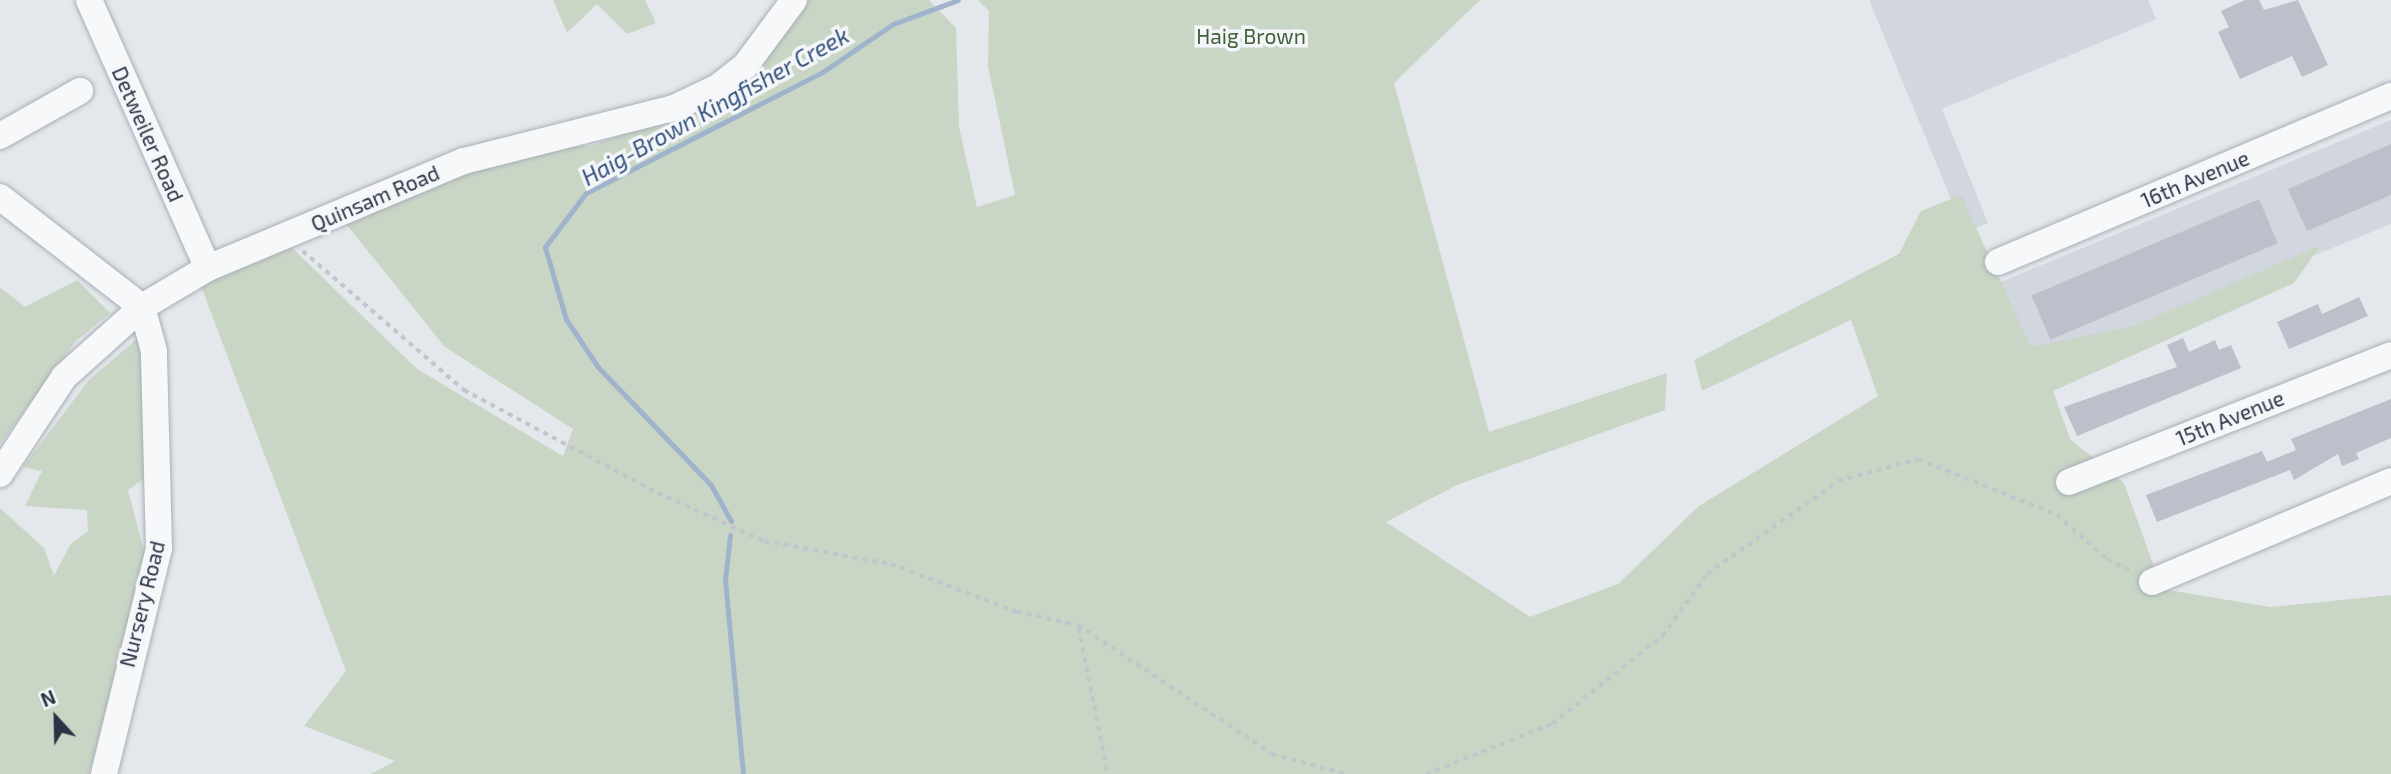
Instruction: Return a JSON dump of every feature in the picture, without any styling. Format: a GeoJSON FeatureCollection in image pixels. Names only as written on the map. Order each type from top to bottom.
{"type":"FeatureCollection","features":[{"type":"Feature","properties":{"kind":"street","name":"Detweiler Road"},"geometry":{"type":"LineString","coordinates":[[89,0],[208,268]]}},
{"type":"Feature","properties":{"kind":"street","name":"Quinsam Road"},"geometry":{"type":"LineString","coordinates":[[0,474],[64,377],[142,307],[208,268],[464,161],[674,108],[718,87],[745,66],[794,0]]}},
{"type":"Feature","properties":{"kind":"street"},"geometry":{"type":"LineString","coordinates":[[0,136],[80,91]]}},
{"type":"Feature","properties":{"kind":"street","name":"16th Avenue"},"geometry":{"type":"LineString","coordinates":[[1998,262],[2391,96]]}},
{"type":"Feature","properties":{"kind":"street"},"geometry":{"type":"LineString","coordinates":[[0,197],[142,307]]}},
{"type":"Feature","properties":{"kind":"street","name":"Nursery Road"},"geometry":{"type":"LineString","coordinates":[[104,774],[159,548],[154,351],[142,307]]}},
{"type":"Feature","properties":{"kind":"street","name":"15th Avenue"},"geometry":{"type":"LineString","coordinates":[[2069,482],[2391,355]]}},
{"type":"Feature","properties":{"kind":"street"},"geometry":{"type":"LineString","coordinates":[[2152,582],[2391,481]]}},
{"type":"Feature","properties":{"kind":"path"},"geometry":{"type":"LineString","coordinates":[[286,235],[464,390],[658,493],[764,541],[891,564],[1017,612],[1078,625],[1272,754],[1346,774]]}},
{"type":"Feature","properties":{"kind":"path"},"geometry":{"type":"LineString","coordinates":[[1426,774],[1552,723],[1662,636],[1707,574],[1797,505],[1838,481],[1918,459],[2057,515],[2106,558],[2152,582]]}},
{"type":"Feature","properties":{"kind":"path"},"geometry":{"type":"LineString","coordinates":[[1078,625],[1108,774]]}},
{"type":"Feature","properties":{"kind":"shaded area"},"geometry":{"type":"Polygon","coordinates":[[[1869,0],[2148,0],[2156,19],[1942,109],[1988,223],[1965,233],[1869,0]]]}},
{"type":"Feature","properties":{"kind":"shaded area"},"geometry":{"type":"Polygon","coordinates":[[[2391,120],[2391,224],[2041,367],[1991,286],[2391,120]]]}},
{"type":"Feature","properties":{"kind":"green space"},"geometry":{"type":"Polygon","coordinates":[[[553,0],[645,0],[656,23],[627,34],[597,4],[567,33],[553,0]]]}},
{"type":"Feature","properties":{"kind":"green space","name":"Haig Brown"},"geometry":{"type":"Polygon","coordinates":[[[807,0],[929,0],[956,28],[959,127],[977,207],[1015,195],[988,66],[989,11],[978,0],[1480,0],[1394,83],[1489,432],[1667,373],[1665,410],[1457,485],[1386,522],[1530,617],[1618,584],[1699,506],[1878,396],[1851,320],[1702,391],[1694,360],[1899,254],[1921,211],[1961,195],[2031,347],[2135,326],[2321,245],[2294,283],[2053,391],[2070,439],[2124,483],[2162,589],[2270,607],[2391,595],[2391,774],[371,774],[395,761],[304,726],[346,671],[195,270],[281,237],[417,369],[563,456],[573,429],[445,347],[338,214],[476,150],[591,146],[739,91],[807,0]]]}},
{"type":"Feature","properties":{"kind":"green space"},"geometry":{"type":"Polygon","coordinates":[[[77,280],[110,313],[75,342],[0,444],[0,287],[25,307],[77,280]]]}},
{"type":"Feature","properties":{"kind":"green space"},"geometry":{"type":"Polygon","coordinates":[[[140,336],[152,472],[128,490],[146,559],[89,774],[0,774],[0,508],[44,548],[54,576],[70,545],[88,531],[87,510],[25,506],[42,471],[23,467],[88,381],[140,336]]]}},
{"type":"Feature","properties":{"kind":"building"},"geometry":{"type":"Polygon","coordinates":[[[2245,0],[2259,0],[2264,10],[2298,0],[2328,65],[2302,77],[2292,56],[2240,79],[2218,32],[2229,27],[2221,11],[2245,0]]]}},
{"type":"Feature","properties":{"kind":"building"},"geometry":{"type":"Polygon","coordinates":[[[2391,144],[2391,195],[2307,231],[2288,189],[2391,144]]]}},
{"type":"Feature","properties":{"kind":"building"},"geometry":{"type":"Polygon","coordinates":[[[2259,199],[2278,243],[2050,340],[2032,296],[2259,199]]]}},
{"type":"Feature","properties":{"kind":"building"},"geometry":{"type":"Polygon","coordinates":[[[2359,297],[2368,316],[2289,349],[2277,322],[2318,304],[2322,314],[2359,297]]]}},
{"type":"Feature","properties":{"kind":"building"},"geometry":{"type":"Polygon","coordinates":[[[2183,338],[2189,352],[2215,340],[2219,350],[2231,345],[2241,368],[2077,436],[2064,407],[2177,367],[2167,345],[2183,338]]]}},
{"type":"Feature","properties":{"kind":"building"},"geometry":{"type":"Polygon","coordinates":[[[2391,399],[2391,438],[2356,453],[2359,459],[2342,466],[2338,454],[2294,480],[2290,470],[2157,522],[2146,495],[2262,451],[2267,462],[2296,450],[2291,439],[2391,399]]]}},
{"type":"Feature","properties":{"kind":"waterway","name":"Haig-Brown Kingfisher Creek"},"geometry":{"type":"LineString","coordinates":[[731,521],[711,485],[598,367],[566,319],[545,247],[586,193],[824,71],[893,24],[958,0]]}},
{"type":"Feature","properties":{"kind":"waterway","name":"Haig-Brown Kingfisher Creek"},"geometry":{"type":"LineString","coordinates":[[730,535],[725,580],[743,774]]}}]}
